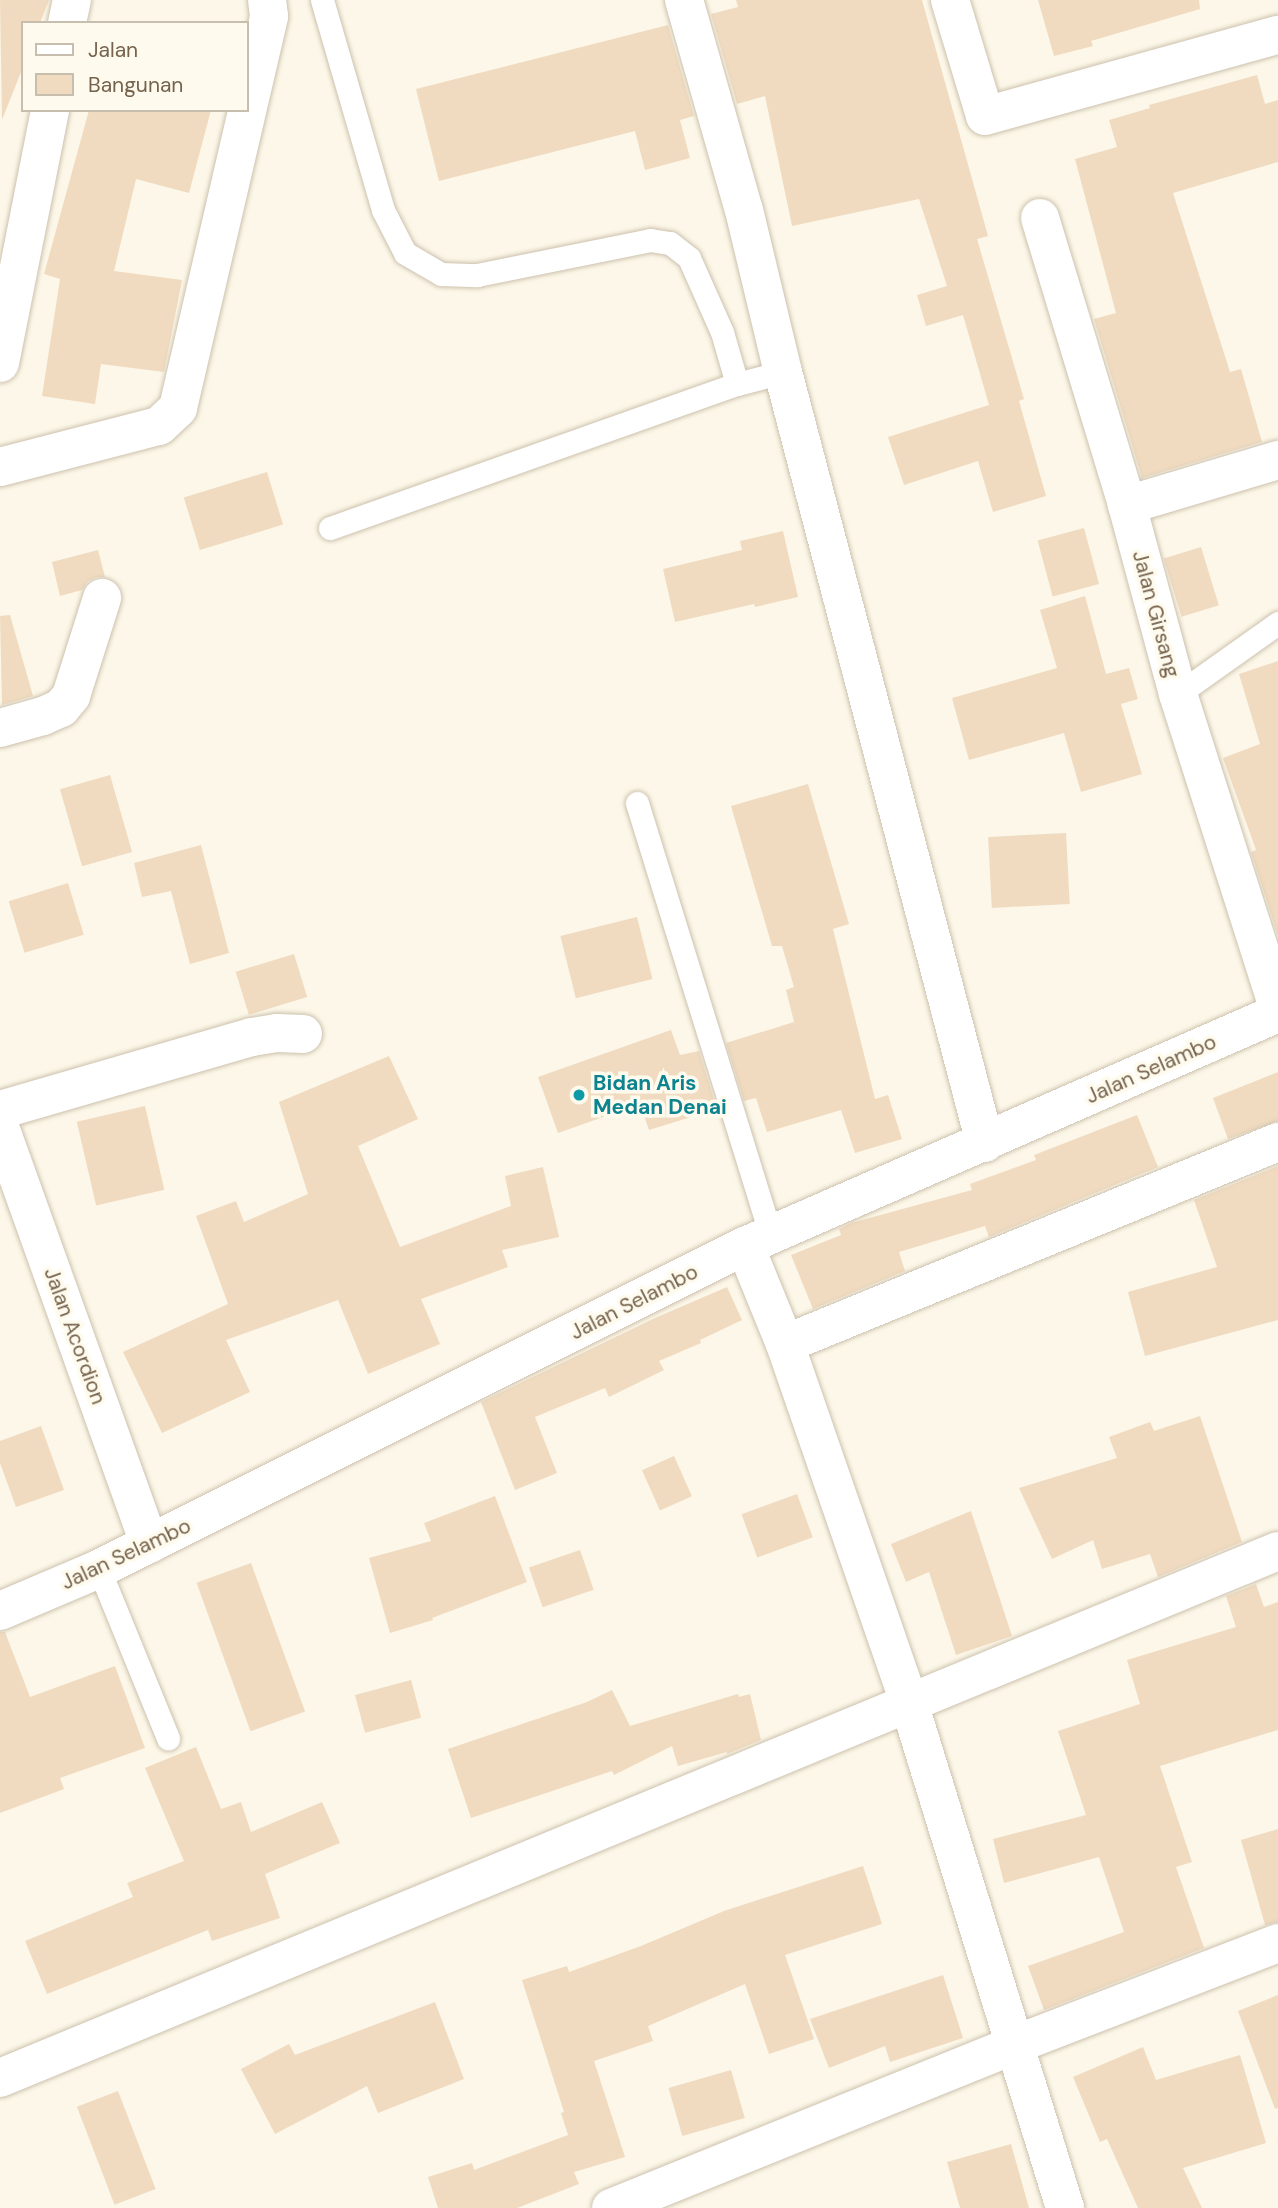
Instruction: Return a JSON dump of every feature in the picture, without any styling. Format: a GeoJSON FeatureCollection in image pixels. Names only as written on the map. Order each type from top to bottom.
{"type":"FeatureCollection","features":[{"type":"Feature","properties":{"kind":"street"},"geometry":{"type":"LineString","coordinates":[[67,21],[72,0]]}},
{"type":"Feature","properties":{"kind":"street"},"geometry":{"type":"LineString","coordinates":[[248,106],[269,16],[267,0]]}},
{"type":"Feature","properties":{"kind":"street"},"geometry":{"type":"LineString","coordinates":[[684,0],[744,209],[783,372],[985,1143]]}},
{"type":"Feature","properties":{"kind":"street"},"geometry":{"type":"LineString","coordinates":[[950,0],[985,116],[1278,34]]}},
{"type":"Feature","properties":{"kind":"street"},"geometry":{"type":"LineString","coordinates":[[0,363],[50,112]]}},
{"type":"Feature","properties":{"kind":"street"},"geometry":{"type":"LineString","coordinates":[[0,467],[159,426],[178,408],[247,112]]}},
{"type":"Feature","properties":{"kind":"street","name":"Jalan Girsang"},"geometry":{"type":"LineString","coordinates":[[1040,218],[1127,505],[1178,694],[1278,1011]]}},
{"type":"Feature","properties":{"kind":"street"},"geometry":{"type":"LineString","coordinates":[[1127,505],[1278,460]]}},
{"type":"Feature","properties":{"kind":"street"},"geometry":{"type":"LineString","coordinates":[[0,728],[61,708],[71,696],[102,598]]}},
{"type":"Feature","properties":{"kind":"street","name":"Jalan Selambo"},"geometry":{"type":"LineString","coordinates":[[0,1611],[99,1569],[758,1241],[985,1143],[1278,1011]]}},
{"type":"Feature","properties":{"kind":"street"},"geometry":{"type":"LineString","coordinates":[[0,1110],[252,1038],[277,1033],[303,1034]]}},
{"type":"Feature","properties":{"kind":"street","name":"Jalan Acordion"},"geometry":{"type":"LineString","coordinates":[[0,1127],[149,1544]]}},
{"type":"Feature","properties":{"kind":"street"},"geometry":{"type":"LineString","coordinates":[[785,1344],[1278,1142]]}},
{"type":"Feature","properties":{"kind":"street"},"geometry":{"type":"LineString","coordinates":[[758,1241],[785,1344],[909,1703],[1065,2208]]}},
{"type":"Feature","properties":{"kind":"street"},"geometry":{"type":"LineString","coordinates":[[0,2078],[1278,1551]]}},
{"type":"Feature","properties":{"kind":"street"},"geometry":{"type":"LineString","coordinates":[[611,2208],[1014,2045],[1278,1944]]}},
{"type":"Feature","properties":{"kind":"lane"},"geometry":{"type":"LineString","coordinates":[[322,0],[383,211],[405,253],[441,274],[477,275],[650,240],[670,243],[689,258],[722,332],[737,384]]}},
{"type":"Feature","properties":{"kind":"lane"},"geometry":{"type":"LineString","coordinates":[[330,528],[737,384],[783,372]]}},
{"type":"Feature","properties":{"kind":"lane"},"geometry":{"type":"LineString","coordinates":[[1178,694],[1278,623]]}},
{"type":"Feature","properties":{"kind":"lane"},"geometry":{"type":"LineString","coordinates":[[637,803],[758,1241]]}},
{"type":"Feature","properties":{"kind":"lane"},"geometry":{"type":"LineString","coordinates":[[99,1569],[168,1738]]}},
{"type":"Feature","properties":{"kind":"building"},"geometry":{"type":"Polygon","coordinates":[[[0,0],[49,0],[41,21],[21,21],[21,72],[2,120],[0,0]]]}},
{"type":"Feature","properties":{"kind":"building"},"geometry":{"type":"Polygon","coordinates":[[[736,0],[922,0],[988,236],[977,239],[1024,399],[1019,401],[1046,496],[993,512],[978,461],[904,485],[888,437],[989,405],[963,315],[926,326],[917,295],[947,286],[919,199],[792,226],[765,96],[737,104],[711,14],[738,7],[736,0]]]}},
{"type":"Feature","properties":{"kind":"building"},"geometry":{"type":"Polygon","coordinates":[[[1038,0],[1199,0],[1200,9],[1091,41],[1093,46],[1054,56],[1038,0]]]}},
{"type":"Feature","properties":{"kind":"building"},"geometry":{"type":"Polygon","coordinates":[[[668,25],[694,116],[680,120],[690,158],[645,170],[635,131],[439,181],[416,89],[668,25]]]}},
{"type":"Feature","properties":{"kind":"building"},"geometry":{"type":"Polygon","coordinates":[[[1257,75],[1265,104],[1278,100],[1278,162],[1173,193],[1230,372],[1241,369],[1262,442],[1142,478],[1094,319],[1116,313],[1075,159],[1117,147],[1109,120],[1150,108],[1149,105],[1257,75]]]}},
{"type":"Feature","properties":{"kind":"building"},"geometry":{"type":"Polygon","coordinates":[[[88,112],[210,112],[189,193],[136,179],[114,271],[182,280],[164,372],[101,364],[95,404],[42,396],[60,279],[44,274],[88,112]]]}},
{"type":"Feature","properties":{"kind":"building"},"geometry":{"type":"Polygon","coordinates":[[[267,472],[283,525],[200,550],[184,497],[267,472]]]}},
{"type":"Feature","properties":{"kind":"building"},"geometry":{"type":"Polygon","coordinates":[[[1084,528],[1099,584],[1053,596],[1038,540],[1084,528]]]}},
{"type":"Feature","properties":{"kind":"building"},"geometry":{"type":"Polygon","coordinates":[[[783,531],[798,597],[675,622],[663,569],[742,550],[740,541],[783,531]]]}},
{"type":"Feature","properties":{"kind":"building"},"geometry":{"type":"Polygon","coordinates":[[[1201,547],[1219,605],[1182,617],[1164,558],[1201,547]]]}},
{"type":"Feature","properties":{"kind":"building"},"geometry":{"type":"Polygon","coordinates":[[[98,550],[105,577],[97,577],[88,581],[82,590],[60,596],[52,562],[98,550]]]}},
{"type":"Feature","properties":{"kind":"building"},"geometry":{"type":"Polygon","coordinates":[[[1085,596],[1106,674],[1129,668],[1138,699],[1121,704],[1142,774],[1081,792],[1064,733],[969,760],[952,698],[1057,668],[1040,610],[1085,596]]]}},
{"type":"Feature","properties":{"kind":"building"},"geometry":{"type":"Polygon","coordinates":[[[10,615],[33,696],[2,705],[0,616],[10,615]]]}},
{"type":"Feature","properties":{"kind":"building"},"geometry":{"type":"Polygon","coordinates":[[[1278,661],[1278,936],[1251,852],[1256,850],[1223,758],[1260,744],[1239,674],[1278,661]]]}},
{"type":"Feature","properties":{"kind":"building"},"geometry":{"type":"Polygon","coordinates":[[[110,775],[132,852],[82,866],[60,789],[110,775]]]}},
{"type":"Feature","properties":{"kind":"building"},"geometry":{"type":"Polygon","coordinates":[[[808,784],[849,924],[833,929],[875,1099],[888,1095],[902,1139],[855,1153],[841,1110],[767,1132],[756,1098],[744,1101],[726,1043],[794,1022],[786,990],[794,987],[782,946],[772,946],[731,806],[808,784]]]}},
{"type":"Feature","properties":{"kind":"building"},"geometry":{"type":"Polygon","coordinates":[[[1066,833],[1070,904],[992,908],[988,837],[1066,833]]]}},
{"type":"Feature","properties":{"kind":"building"},"geometry":{"type":"Polygon","coordinates":[[[201,845],[229,953],[190,964],[171,891],[142,897],[134,863],[201,845]]]}},
{"type":"Feature","properties":{"kind":"building"},"geometry":{"type":"Polygon","coordinates":[[[68,883],[84,935],[24,953],[9,901],[68,883]]]}},
{"type":"Feature","properties":{"kind":"building"},"geometry":{"type":"Polygon","coordinates":[[[637,917],[652,979],[576,998],[560,936],[637,917]]]}},
{"type":"Feature","properties":{"kind":"building"},"geometry":{"type":"Polygon","coordinates":[[[294,954],[307,997],[249,1015],[236,972],[294,954]]]}},
{"type":"Feature","properties":{"kind":"building"},"geometry":{"type":"Polygon","coordinates":[[[671,1030],[680,1055],[699,1051],[717,1109],[649,1130],[640,1104],[558,1133],[538,1077],[671,1030]]]}},
{"type":"Feature","properties":{"kind":"building"},"geometry":{"type":"Polygon","coordinates":[[[389,1056],[418,1119],[358,1146],[400,1247],[511,1206],[505,1176],[543,1167],[559,1237],[502,1250],[508,1267],[421,1299],[440,1344],[368,1374],[338,1300],[226,1340],[250,1392],[162,1433],[123,1352],[228,1304],[196,1216],[236,1201],[244,1222],[308,1194],[279,1102],[389,1056]]]}},
{"type":"Feature","properties":{"kind":"building"},"geometry":{"type":"Polygon","coordinates":[[[1278,1072],[1278,1121],[1228,1139],[1213,1098],[1278,1072]]]}},
{"type":"Feature","properties":{"kind":"building"},"geometry":{"type":"Polygon","coordinates":[[[145,1106],[164,1190],[96,1206],[77,1122],[145,1106]]]}},
{"type":"Feature","properties":{"kind":"building"},"geometry":{"type":"Polygon","coordinates":[[[1137,1115],[1158,1167],[989,1237],[985,1226],[899,1252],[905,1271],[813,1309],[791,1255],[841,1235],[839,1229],[851,1223],[972,1190],[970,1184],[1036,1160],[1034,1155],[1137,1115]]]}},
{"type":"Feature","properties":{"kind":"building"},"geometry":{"type":"Polygon","coordinates":[[[1278,1166],[1278,1320],[1145,1356],[1128,1292],[1217,1267],[1194,1200],[1278,1166]]]}},
{"type":"Feature","properties":{"kind":"building"},"geometry":{"type":"Polygon","coordinates":[[[727,1287],[742,1320],[700,1340],[701,1343],[659,1361],[664,1370],[609,1397],[605,1388],[535,1417],[557,1473],[515,1490],[481,1402],[655,1318],[727,1287]]]}},
{"type":"Feature","properties":{"kind":"building"},"geometry":{"type":"Polygon","coordinates":[[[1200,1416],[1242,1542],[1158,1577],[1150,1554],[1102,1569],[1093,1540],[1052,1559],[1019,1488],[1117,1458],[1109,1437],[1150,1422],[1154,1431],[1200,1416]]]}},
{"type":"Feature","properties":{"kind":"building"},"geometry":{"type":"Polygon","coordinates":[[[41,1426],[64,1490],[16,1507],[0,1463],[0,1441],[41,1426]]]}},
{"type":"Feature","properties":{"kind":"building"},"geometry":{"type":"Polygon","coordinates":[[[674,1456],[692,1496],[660,1510],[642,1470],[674,1456]]]}},
{"type":"Feature","properties":{"kind":"building"},"geometry":{"type":"Polygon","coordinates":[[[797,1494],[813,1537],[757,1557],[742,1514],[797,1494]]]}},
{"type":"Feature","properties":{"kind":"building"},"geometry":{"type":"Polygon","coordinates":[[[495,1496],[527,1582],[432,1618],[433,1620],[390,1633],[369,1558],[431,1541],[424,1523],[495,1496]]]}},
{"type":"Feature","properties":{"kind":"building"},"geometry":{"type":"Polygon","coordinates":[[[971,1511],[1012,1636],[956,1655],[929,1572],[906,1582],[891,1544],[971,1511]]]}},
{"type":"Feature","properties":{"kind":"building"},"geometry":{"type":"Polygon","coordinates":[[[580,1550],[594,1590],[543,1607],[529,1568],[580,1550]]]}},
{"type":"Feature","properties":{"kind":"building"},"geometry":{"type":"Polygon","coordinates":[[[251,1563],[305,1711],[251,1731],[196,1583],[251,1563]]]}},
{"type":"Feature","properties":{"kind":"building"},"geometry":{"type":"Polygon","coordinates":[[[1256,1584],[1264,1607],[1278,1602],[1278,1730],[1160,1766],[1192,1862],[1176,1867],[1204,1948],[1044,2010],[1028,1966],[1124,1932],[1099,1857],[1004,1883],[993,1839],[1086,1815],[1058,1731],[1140,1704],[1127,1660],[1236,1627],[1226,1596],[1256,1584]]]}},
{"type":"Feature","properties":{"kind":"building"},"geometry":{"type":"Polygon","coordinates":[[[0,1632],[5,1632],[30,1697],[115,1666],[145,1748],[60,1778],[64,1789],[0,1813],[0,1632]]]}},
{"type":"Feature","properties":{"kind":"building"},"geometry":{"type":"Polygon","coordinates":[[[411,1680],[421,1718],[365,1733],[355,1695],[411,1680]]]}},
{"type":"Feature","properties":{"kind":"building"},"geometry":{"type":"Polygon","coordinates":[[[612,1690],[630,1726],[738,1694],[739,1697],[750,1694],[761,1740],[727,1754],[678,1766],[672,1746],[614,1775],[612,1771],[471,1818],[448,1749],[587,1702],[612,1690]]]}},
{"type":"Feature","properties":{"kind":"building"},"geometry":{"type":"Polygon","coordinates":[[[196,1747],[221,1809],[241,1802],[251,1832],[322,1802],[340,1843],[265,1874],[280,1918],[212,1941],[208,1930],[47,1994],[25,1941],[133,1897],[127,1883],[184,1861],[145,1768],[196,1747]]]}},
{"type":"Feature","properties":{"kind":"building"},"geometry":{"type":"Polygon","coordinates":[[[1278,1829],[1278,1922],[1265,1925],[1241,1840],[1278,1829]]]}},
{"type":"Feature","properties":{"kind":"building"},"geometry":{"type":"Polygon","coordinates":[[[863,1866],[882,1924],[785,1955],[814,2039],[769,2054],[745,1984],[648,2026],[653,2041],[594,2061],[625,2157],[574,2172],[579,2184],[517,2208],[438,2208],[428,2177],[472,2163],[474,2170],[568,2135],[561,2113],[564,2112],[522,1980],[567,1966],[569,1972],[641,1946],[724,1911],[863,1866]]]}},
{"type":"Feature","properties":{"kind":"building"},"geometry":{"type":"Polygon","coordinates":[[[943,1975],[963,2038],[890,2062],[885,2046],[829,2068],[810,2019],[943,1975]]]}},
{"type":"Feature","properties":{"kind":"building"},"geometry":{"type":"Polygon","coordinates":[[[1278,1995],[1278,2108],[1275,2109],[1238,2011],[1278,1995]]]}},
{"type":"Feature","properties":{"kind":"building"},"geometry":{"type":"Polygon","coordinates":[[[435,2002],[464,2079],[378,2113],[367,2086],[275,2134],[241,2069],[289,2044],[295,2055],[435,2002]]]}},
{"type":"Feature","properties":{"kind":"building"},"geometry":{"type":"Polygon","coordinates":[[[1143,2047],[1156,2080],[1240,2055],[1266,2143],[1183,2168],[1202,2208],[1138,2208],[1107,2139],[1100,2142],[1073,2077],[1143,2047]]]}},
{"type":"Feature","properties":{"kind":"building"},"geometry":{"type":"Polygon","coordinates":[[[731,2070],[745,2118],[682,2136],[669,2088],[731,2070]]]}},
{"type":"Feature","properties":{"kind":"building"},"geometry":{"type":"Polygon","coordinates":[[[118,2091],[156,2189],[115,2205],[77,2107],[118,2091]]]}},
{"type":"Feature","properties":{"kind":"building"},"geometry":{"type":"Polygon","coordinates":[[[1011,2144],[1029,2208],[960,2208],[947,2162],[1011,2144]]]}},
{"type":"Feature","properties":{"kind":"place","name":"Bidan Aris Medan Denai"},"geometry":{"type":"Point","coordinates":[579,1095]}}]}
